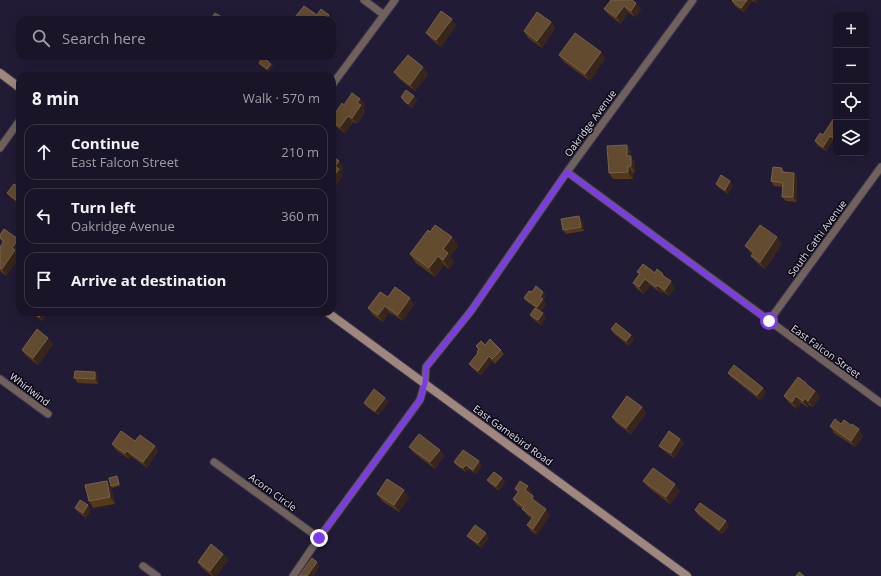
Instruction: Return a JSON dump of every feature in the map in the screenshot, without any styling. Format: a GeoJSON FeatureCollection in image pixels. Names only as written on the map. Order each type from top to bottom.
{"type":"FeatureCollection","features":[{"type":"Feature","properties":{"kind":"main road"},"geometry":{"type":"LineString","coordinates":[[0,73],[16,85]]}},
{"type":"Feature","properties":{"kind":"main road","name":"East Gamebird Road"},"geometry":{"type":"LineString","coordinates":[[333,316],[687,576]]}},
{"type":"Feature","properties":{"kind":"street"},"geometry":{"type":"LineString","coordinates":[[364,0],[384,15]]}},
{"type":"Feature","properties":{"kind":"street"},"geometry":{"type":"LineString","coordinates":[[336,80],[395,0]]}},
{"type":"Feature","properties":{"kind":"street","name":"Oakridge Avenue"},"geometry":{"type":"LineString","coordinates":[[293,576],[420,400],[425,383],[426,367],[471,311],[567,172],[693,0]]}},
{"type":"Feature","properties":{"kind":"street"},"geometry":{"type":"LineString","coordinates":[[0,148],[16,126]]}},
{"type":"Feature","properties":{"kind":"street","name":"South Cathi Avenue"},"geometry":{"type":"LineString","coordinates":[[769,321],[881,167]]}},
{"type":"Feature","properties":{"kind":"street","name":"East Falcon Street"},"geometry":{"type":"LineString","coordinates":[[567,172],[881,403]]}},
{"type":"Feature","properties":{"kind":"street","name":"Whirlwind"},"geometry":{"type":"LineString","coordinates":[[0,379],[48,414]]}},
{"type":"Feature","properties":{"kind":"street","name":"Acorn Circle"},"geometry":{"type":"LineString","coordinates":[[214,462],[319,538]]}},
{"type":"Feature","properties":{"kind":"street"},"geometry":{"type":"LineString","coordinates":[[143,566],[157,576]]}},
{"type":"Feature","properties":{"kind":"building"},"geometry":{"type":"Polygon","coordinates":[[[611,0],[632,0],[636,3],[631,11],[624,6],[616,17],[604,9],[611,0]]]}},
{"type":"Feature","properties":{"kind":"building"},"geometry":{"type":"Polygon","coordinates":[[[747,0],[741,8],[732,1],[747,0]]]}},
{"type":"Feature","properties":{"kind":"building"},"geometry":{"type":"Polygon","coordinates":[[[304,6],[317,15],[321,9],[329,15],[328,16],[296,16],[304,6]]]}},
{"type":"Feature","properties":{"kind":"building"},"geometry":{"type":"Polygon","coordinates":[[[441,11],[452,19],[436,40],[426,33],[441,11]]]}},
{"type":"Feature","properties":{"kind":"building"},"geometry":{"type":"Polygon","coordinates":[[[537,12],[551,22],[537,41],[524,31],[537,12]]]}},
{"type":"Feature","properties":{"kind":"building"},"geometry":{"type":"Polygon","coordinates":[[[215,13],[220,16],[213,16],[215,13]]]}},
{"type":"Feature","properties":{"kind":"building"},"geometry":{"type":"Polygon","coordinates":[[[575,33],[601,52],[585,74],[559,55],[575,33]]]}},
{"type":"Feature","properties":{"kind":"building"},"geometry":{"type":"Polygon","coordinates":[[[408,55],[423,67],[410,85],[394,72],[408,55]]]}},
{"type":"Feature","properties":{"kind":"building"},"geometry":{"type":"Polygon","coordinates":[[[261,60],[266,60],[271,64],[267,69],[259,63],[261,60]]]}},
{"type":"Feature","properties":{"kind":"building"},"geometry":{"type":"Polygon","coordinates":[[[406,90],[414,96],[408,104],[401,97],[406,90]]]}},
{"type":"Feature","properties":{"kind":"building"},"geometry":{"type":"Polygon","coordinates":[[[352,93],[360,99],[357,103],[361,105],[352,118],[348,116],[340,127],[336,124],[336,112],[342,103],[344,105],[352,93]]]}},
{"type":"Feature","properties":{"kind":"building"},"geometry":{"type":"Polygon","coordinates":[[[833,120],[833,138],[830,136],[823,147],[815,141],[820,133],[823,135],[833,120]]]}},
{"type":"Feature","properties":{"kind":"building"},"geometry":{"type":"Polygon","coordinates":[[[627,145],[627,156],[631,156],[631,166],[628,166],[628,172],[609,173],[607,146],[627,145]]]}},
{"type":"Feature","properties":{"kind":"building"},"geometry":{"type":"Polygon","coordinates":[[[773,167],[782,168],[781,172],[794,173],[793,197],[782,197],[783,183],[771,181],[773,167]]]}},
{"type":"Feature","properties":{"kind":"building"},"geometry":{"type":"Polygon","coordinates":[[[721,175],[730,181],[725,190],[716,184],[721,175]]]}},
{"type":"Feature","properties":{"kind":"building"},"geometry":{"type":"Polygon","coordinates":[[[14,184],[16,185],[16,200],[7,193],[14,184]]]}},
{"type":"Feature","properties":{"kind":"building"},"geometry":{"type":"Polygon","coordinates":[[[579,216],[581,227],[563,230],[561,219],[579,216]]]}},
{"type":"Feature","properties":{"kind":"building"},"geometry":{"type":"Polygon","coordinates":[[[435,225],[452,237],[443,249],[448,253],[443,260],[438,256],[429,268],[410,254],[428,230],[430,232],[435,225]]]}},
{"type":"Feature","properties":{"kind":"building"},"geometry":{"type":"Polygon","coordinates":[[[760,225],[777,237],[760,262],[751,256],[754,252],[745,246],[760,225]]]}},
{"type":"Feature","properties":{"kind":"building"},"geometry":{"type":"Polygon","coordinates":[[[4,229],[16,238],[16,242],[12,248],[15,250],[2,269],[0,268],[0,247],[4,241],[0,238],[0,235],[4,229]]]}},
{"type":"Feature","properties":{"kind":"building"},"geometry":{"type":"Polygon","coordinates":[[[643,264],[655,273],[657,269],[663,274],[662,275],[671,281],[665,290],[657,285],[656,287],[645,279],[639,287],[633,283],[640,273],[637,272],[643,264]]]}},
{"type":"Feature","properties":{"kind":"building"},"geometry":{"type":"Polygon","coordinates":[[[536,286],[543,292],[540,297],[543,299],[537,307],[524,298],[529,291],[532,292],[536,286]]]}},
{"type":"Feature","properties":{"kind":"building"},"geometry":{"type":"Polygon","coordinates":[[[395,287],[410,298],[398,315],[385,306],[378,315],[368,308],[380,292],[388,297],[395,287]]]}},
{"type":"Feature","properties":{"kind":"building"},"geometry":{"type":"Polygon","coordinates":[[[535,308],[543,313],[538,320],[530,315],[535,308]]]}},
{"type":"Feature","properties":{"kind":"building"},"geometry":{"type":"Polygon","coordinates":[[[616,323],[631,335],[626,341],[611,329],[616,323]]]}},
{"type":"Feature","properties":{"kind":"building"},"geometry":{"type":"Polygon","coordinates":[[[37,329],[48,338],[33,358],[22,350],[37,329]]]}},
{"type":"Feature","properties":{"kind":"building"},"geometry":{"type":"Polygon","coordinates":[[[490,339],[501,350],[492,359],[489,356],[478,371],[469,364],[478,353],[477,352],[479,349],[476,346],[481,341],[485,345],[490,339]]]}},
{"type":"Feature","properties":{"kind":"building"},"geometry":{"type":"Polygon","coordinates":[[[734,365],[763,388],[757,395],[728,373],[734,365]]]}},
{"type":"Feature","properties":{"kind":"building"},"geometry":{"type":"Polygon","coordinates":[[[75,371],[95,372],[95,379],[74,378],[75,371]]]}},
{"type":"Feature","properties":{"kind":"building"},"geometry":{"type":"Polygon","coordinates":[[[798,377],[815,391],[808,401],[805,398],[803,401],[796,396],[792,402],[784,396],[798,377]]]}},
{"type":"Feature","properties":{"kind":"building"},"geometry":{"type":"Polygon","coordinates":[[[374,389],[385,398],[375,411],[364,403],[374,389]]]}},
{"type":"Feature","properties":{"kind":"building"},"geometry":{"type":"Polygon","coordinates":[[[627,396],[642,407],[626,428],[612,417],[627,396]]]}},
{"type":"Feature","properties":{"kind":"building"},"geometry":{"type":"Polygon","coordinates":[[[835,419],[841,424],[844,420],[859,429],[851,441],[830,426],[835,419]]]}},
{"type":"Feature","properties":{"kind":"building"},"geometry":{"type":"Polygon","coordinates":[[[121,431],[135,441],[140,435],[155,446],[143,462],[127,451],[125,453],[112,444],[121,431]]]}},
{"type":"Feature","properties":{"kind":"building"},"geometry":{"type":"Polygon","coordinates":[[[669,431],[680,439],[671,453],[659,446],[669,431]]]}},
{"type":"Feature","properties":{"kind":"building"},"geometry":{"type":"Polygon","coordinates":[[[419,434],[440,450],[430,462],[409,447],[419,434]]]}},
{"type":"Feature","properties":{"kind":"building"},"geometry":{"type":"Polygon","coordinates":[[[463,450],[479,461],[473,470],[466,465],[463,468],[454,462],[463,450]]]}},
{"type":"Feature","properties":{"kind":"building"},"geometry":{"type":"Polygon","coordinates":[[[653,468],[675,484],[666,497],[643,481],[653,468]]]}},
{"type":"Feature","properties":{"kind":"building"},"geometry":{"type":"Polygon","coordinates":[[[494,472],[502,478],[496,486],[487,480],[494,472]]]}},
{"type":"Feature","properties":{"kind":"building"},"geometry":{"type":"Polygon","coordinates":[[[117,476],[119,484],[111,486],[109,478],[117,476]]]}},
{"type":"Feature","properties":{"kind":"building"},"geometry":{"type":"Polygon","coordinates":[[[387,479],[404,490],[394,505],[377,494],[387,479]]]}},
{"type":"Feature","properties":{"kind":"building"},"geometry":{"type":"Polygon","coordinates":[[[107,481],[110,497],[89,501],[85,485],[107,481]]]}},
{"type":"Feature","properties":{"kind":"building"},"geometry":{"type":"Polygon","coordinates":[[[520,481],[528,486],[525,490],[533,496],[532,499],[546,509],[533,529],[527,525],[533,517],[522,509],[524,507],[513,499],[519,491],[515,489],[520,481]]]}},
{"type":"Feature","properties":{"kind":"building"},"geometry":{"type":"Polygon","coordinates":[[[80,500],[88,505],[83,513],[75,508],[80,500]]]}},
{"type":"Feature","properties":{"kind":"building"},"geometry":{"type":"Polygon","coordinates":[[[700,503],[726,521],[719,530],[695,510],[700,503]]]}},
{"type":"Feature","properties":{"kind":"building"},"geometry":{"type":"Polygon","coordinates":[[[475,525],[486,533],[478,543],[467,536],[475,525]]]}},
{"type":"Feature","properties":{"kind":"building"},"geometry":{"type":"Polygon","coordinates":[[[211,544],[223,554],[210,571],[198,562],[211,544]]]}},
{"type":"Feature","properties":{"kind":"building"},"geometry":{"type":"Polygon","coordinates":[[[312,558],[317,562],[307,576],[299,576],[312,558]]]}},
{"type":"Feature","properties":{"kind":"building"},"geometry":{"type":"Polygon","coordinates":[[[799,572],[804,576],[796,576],[799,572]]]}},
{"type":"Feature","properties":{"kind":"route"},"geometry":{"type":"LineString","coordinates":[[319,538],[420,400],[425,383],[426,367],[471,311],[567,172],[769,321]]}}]}
